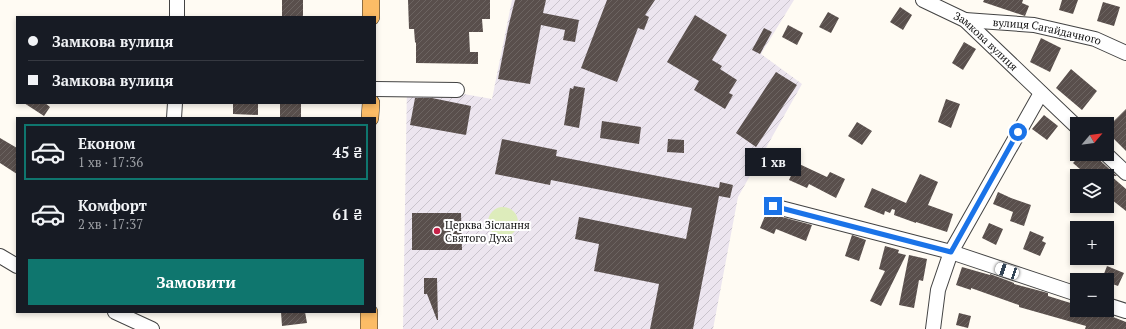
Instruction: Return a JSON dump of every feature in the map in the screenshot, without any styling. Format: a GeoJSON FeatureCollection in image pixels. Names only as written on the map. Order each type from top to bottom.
{"type":"FeatureCollection","features":[{"type":"Feature","properties":{"kind":"main road"},"geometry":{"type":"LineString","coordinates":[[371,0],[371,16]]}},
{"type":"Feature","properties":{"kind":"main road"},"geometry":{"type":"LineString","coordinates":[[370,104],[370,117]]}},
{"type":"Feature","properties":{"kind":"main road"},"geometry":{"type":"LineString","coordinates":[[369,313],[369,329]]}},
{"type":"Feature","properties":{"kind":"street"},"geometry":{"type":"LineString","coordinates":[[177,0],[177,16]]}},
{"type":"Feature","properties":{"kind":"street","name":"Замкова вулиця"},"geometry":{"type":"LineString","coordinates":[[923,0],[965,20],[1070,120]]}},
{"type":"Feature","properties":{"kind":"street","name":"вулиця Сагайдачного"},"geometry":{"type":"LineString","coordinates":[[965,20],[1034,25],[1095,39],[1126,53]]}},
{"type":"Feature","properties":{"kind":"street"},"geometry":{"type":"LineString","coordinates":[[376,89],[457,90]]}},
{"type":"Feature","properties":{"kind":"street"},"geometry":{"type":"LineString","coordinates":[[933,329],[938,290],[951,252],[1041,93]]}},
{"type":"Feature","properties":{"kind":"street"},"geometry":{"type":"LineString","coordinates":[[174,117],[175,104]]}},
{"type":"Feature","properties":{"kind":"street"},"geometry":{"type":"LineString","coordinates":[[1113,161],[1126,173]]}},
{"type":"Feature","properties":{"kind":"street"},"geometry":{"type":"LineString","coordinates":[[773,206],[951,252],[1070,292]]}},
{"type":"Feature","properties":{"kind":"street"},"geometry":{"type":"LineString","coordinates":[[0,256],[16,265]]}},
{"type":"Feature","properties":{"kind":"street"},"geometry":{"type":"LineString","coordinates":[[1114,307],[1126,311]]}},
{"type":"Feature","properties":{"kind":"street"},"geometry":{"type":"LineString","coordinates":[[117,313],[152,329]]}},
{"type":"Feature","properties":{"kind":"shaded area"},"geometry":{"type":"Polygon","coordinates":[[[512,0],[794,0],[761,54],[802,84],[738,197],[713,329],[403,329],[407,84],[492,99],[512,0]]]}},
{"type":"Feature","properties":{"kind":"green space"},"geometry":{"type":"Polygon","coordinates":[[[503,207],[509,208],[517,216],[517,228],[509,236],[503,237],[497,236],[489,228],[488,222],[489,216],[497,208],[503,207]]]}},
{"type":"Feature","properties":{"kind":"building"},"geometry":{"type":"Polygon","coordinates":[[[282,0],[303,0],[303,16],[282,16],[282,0]]]}},
{"type":"Feature","properties":{"kind":"building"},"geometry":{"type":"Polygon","coordinates":[[[408,0],[490,0],[490,19],[482,19],[483,32],[469,32],[470,52],[478,52],[478,64],[416,63],[414,29],[409,29],[408,0]]]}},
{"type":"Feature","properties":{"kind":"building"},"geometry":{"type":"Polygon","coordinates":[[[515,0],[546,0],[543,13],[579,20],[575,42],[563,40],[565,30],[541,25],[530,84],[498,79],[515,0]]]}},
{"type":"Feature","properties":{"kind":"building"},"geometry":{"type":"Polygon","coordinates":[[[607,0],[655,0],[645,15],[649,17],[644,30],[638,28],[617,82],[581,68],[607,0]]]}},
{"type":"Feature","properties":{"kind":"building"},"geometry":{"type":"Polygon","coordinates":[[[984,0],[1023,0],[1022,3],[1029,6],[1025,16],[983,2],[984,0]]]}},
{"type":"Feature","properties":{"kind":"building"},"geometry":{"type":"Polygon","coordinates":[[[1062,0],[1078,0],[1073,14],[1059,10],[1062,0]]]}},
{"type":"Feature","properties":{"kind":"building"},"geometry":{"type":"Polygon","coordinates":[[[1103,2],[1120,7],[1114,26],[1097,21],[1103,2]]]}},
{"type":"Feature","properties":{"kind":"building"},"geometry":{"type":"Polygon","coordinates":[[[900,7],[912,15],[903,30],[890,22],[900,7]]]}},
{"type":"Feature","properties":{"kind":"building"},"geometry":{"type":"Polygon","coordinates":[[[828,12],[839,18],[831,33],[819,27],[828,12]]]}},
{"type":"Feature","properties":{"kind":"building"},"geometry":{"type":"Polygon","coordinates":[[[695,15],[727,35],[712,60],[722,66],[720,69],[737,80],[729,93],[733,95],[725,109],[694,90],[699,81],[667,62],[695,15]]]}},
{"type":"Feature","properties":{"kind":"building"},"geometry":{"type":"Polygon","coordinates":[[[788,25],[803,33],[797,45],[782,37],[788,25]]]}},
{"type":"Feature","properties":{"kind":"building"},"geometry":{"type":"Polygon","coordinates":[[[764,28],[772,32],[760,54],[752,50],[764,28]]]}},
{"type":"Feature","properties":{"kind":"building"},"geometry":{"type":"Polygon","coordinates":[[[1041,38],[1061,48],[1050,72],[1030,62],[1041,38]]]}},
{"type":"Feature","properties":{"kind":"building"},"geometry":{"type":"Polygon","coordinates":[[[964,42],[976,49],[963,70],[952,63],[964,42]]]}},
{"type":"Feature","properties":{"kind":"building"},"geometry":{"type":"Polygon","coordinates":[[[1071,69],[1097,91],[1082,110],[1056,88],[1071,69]]]}},
{"type":"Feature","properties":{"kind":"building"},"geometry":{"type":"Polygon","coordinates":[[[776,72],[797,85],[756,147],[736,133],[776,72]]]}},
{"type":"Feature","properties":{"kind":"building"},"geometry":{"type":"Polygon","coordinates":[[[574,86],[585,88],[579,128],[564,125],[570,88],[573,89],[574,86]]]}},
{"type":"Feature","properties":{"kind":"building"},"geometry":{"type":"Polygon","coordinates":[[[415,98],[432,98],[471,106],[466,135],[410,125],[415,98]]]}},
{"type":"Feature","properties":{"kind":"building"},"geometry":{"type":"Polygon","coordinates":[[[946,99],[960,104],[951,128],[938,122],[946,99]]]}},
{"type":"Feature","properties":{"kind":"building"},"geometry":{"type":"Polygon","coordinates":[[[26,104],[46,104],[50,107],[44,116],[26,104]]]}},
{"type":"Feature","properties":{"kind":"building"},"geometry":{"type":"Polygon","coordinates":[[[233,104],[258,104],[258,115],[233,114],[233,104]]]}},
{"type":"Feature","properties":{"kind":"building"},"geometry":{"type":"Polygon","coordinates":[[[280,104],[301,104],[301,117],[280,117],[280,104]]]}},
{"type":"Feature","properties":{"kind":"building"},"geometry":{"type":"Polygon","coordinates":[[[1126,109],[1126,151],[1114,139],[1114,121],[1126,109]]]}},
{"type":"Feature","properties":{"kind":"building"},"geometry":{"type":"Polygon","coordinates":[[[1044,115],[1058,126],[1047,140],[1032,129],[1044,115]]]}},
{"type":"Feature","properties":{"kind":"building"},"geometry":{"type":"Polygon","coordinates":[[[602,121],[641,127],[639,144],[600,138],[602,121]]]}},
{"type":"Feature","properties":{"kind":"building"},"geometry":{"type":"Polygon","coordinates":[[[857,122],[872,131],[862,145],[848,136],[857,122]]]}},
{"type":"Feature","properties":{"kind":"building"},"geometry":{"type":"Polygon","coordinates":[[[0,138],[16,147],[16,173],[0,163],[0,138]]]}},
{"type":"Feature","properties":{"kind":"building"},"geometry":{"type":"Polygon","coordinates":[[[502,139],[557,150],[556,156],[719,188],[720,182],[733,185],[730,198],[719,196],[693,329],[650,329],[659,284],[594,271],[599,244],[575,239],[579,217],[686,239],[692,208],[551,180],[550,185],[495,174],[502,139]]]}},
{"type":"Feature","properties":{"kind":"building"},"geometry":{"type":"Polygon","coordinates":[[[668,139],[684,140],[684,153],[667,152],[668,139]]]}},
{"type":"Feature","properties":{"kind":"building"},"geometry":{"type":"Polygon","coordinates":[[[1075,161],[1101,161],[1109,169],[1080,169],[1073,163],[1075,161]]]}},
{"type":"Feature","properties":{"kind":"building"},"geometry":{"type":"Polygon","coordinates":[[[797,163],[827,177],[830,172],[845,179],[836,198],[809,184],[807,188],[789,180],[797,163]]]}},
{"type":"Feature","properties":{"kind":"building"},"geometry":{"type":"Polygon","coordinates":[[[920,174],[938,182],[928,205],[953,214],[947,232],[894,215],[895,210],[892,209],[890,213],[885,211],[884,215],[864,207],[872,188],[906,203],[920,174]]]}},
{"type":"Feature","properties":{"kind":"building"},"geometry":{"type":"Polygon","coordinates":[[[1114,179],[1126,189],[1126,211],[1114,202],[1114,179]]]}},
{"type":"Feature","properties":{"kind":"building"},"geometry":{"type":"Polygon","coordinates":[[[998,192],[1031,205],[1024,226],[1010,221],[1013,212],[993,204],[998,192]]]}},
{"type":"Feature","properties":{"kind":"building"},"geometry":{"type":"Polygon","coordinates":[[[767,211],[771,214],[812,225],[806,241],[776,229],[774,234],[760,228],[767,211]]]}},
{"type":"Feature","properties":{"kind":"building","name":"Церква Зіслання Святого Духа"},"geometry":{"type":"Polygon","coordinates":[[[412,213],[461,213],[462,250],[412,250],[412,213]]]}},
{"type":"Feature","properties":{"kind":"building"},"geometry":{"type":"Polygon","coordinates":[[[989,223],[1003,229],[996,245],[982,238],[989,223]]]}},
{"type":"Feature","properties":{"kind":"building"},"geometry":{"type":"Polygon","coordinates":[[[1030,231],[1044,237],[1042,241],[1046,243],[1040,256],[1023,249],[1030,231]]]}},
{"type":"Feature","properties":{"kind":"building"},"geometry":{"type":"Polygon","coordinates":[[[852,235],[866,240],[859,261],[845,256],[852,235]]]}},
{"type":"Feature","properties":{"kind":"building"},"geometry":{"type":"Polygon","coordinates":[[[885,246],[899,250],[898,253],[906,255],[881,306],[870,301],[885,271],[879,269],[885,246]]]}},
{"type":"Feature","properties":{"kind":"building"},"geometry":{"type":"Polygon","coordinates":[[[909,255],[927,259],[923,281],[919,280],[914,308],[899,305],[909,255]]]}},
{"type":"Feature","properties":{"kind":"building"},"geometry":{"type":"Polygon","coordinates":[[[1107,266],[1124,273],[1118,286],[1114,285],[1114,273],[1104,273],[1107,266]]]}},
{"type":"Feature","properties":{"kind":"building"},"geometry":{"type":"Polygon","coordinates":[[[962,267],[990,274],[1014,284],[1048,293],[1048,296],[1070,303],[1070,317],[1113,317],[1126,322],[1126,329],[1085,329],[1086,326],[1019,307],[1019,305],[971,288],[971,290],[956,285],[962,267]]]}},
{"type":"Feature","properties":{"kind":"building"},"geometry":{"type":"Polygon","coordinates":[[[424,278],[437,278],[438,320],[427,294],[424,294],[424,278]]]}},
{"type":"Feature","properties":{"kind":"building"},"geometry":{"type":"Polygon","coordinates":[[[281,313],[305,313],[307,323],[282,326],[281,313]]]}},
{"type":"Feature","properties":{"kind":"building"},"geometry":{"type":"Polygon","coordinates":[[[959,313],[971,316],[968,328],[956,325],[959,313]]]}},
{"type":"Feature","properties":{"kind":"place","name":"Церква Зіслання Святого Духа"},"geometry":{"type":"Point","coordinates":[437,231]}},
{"type":"Feature","properties":{"kind":"route"},"geometry":{"type":"LineString","coordinates":[[773,206],[951,252],[1018,132]]}}]}
